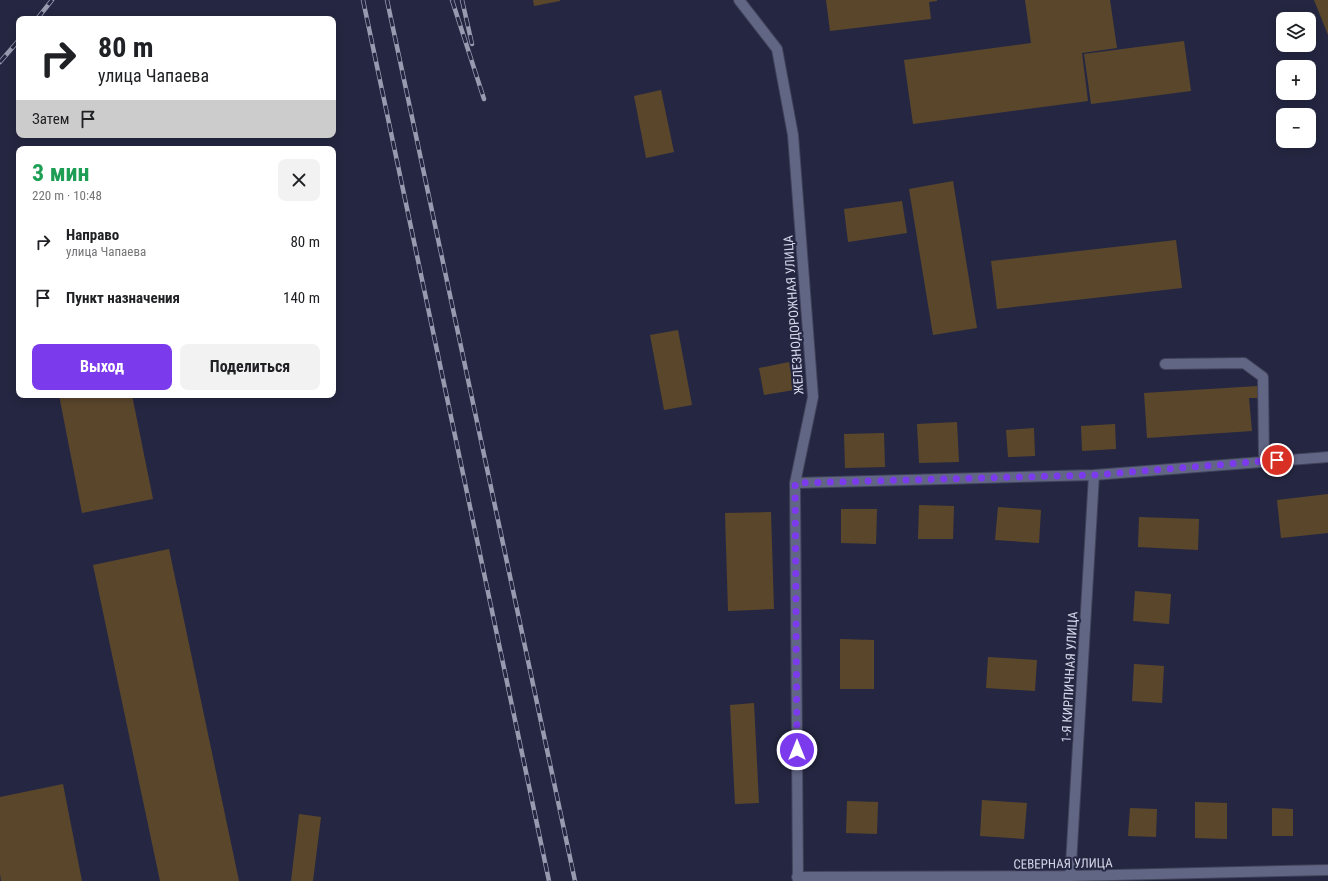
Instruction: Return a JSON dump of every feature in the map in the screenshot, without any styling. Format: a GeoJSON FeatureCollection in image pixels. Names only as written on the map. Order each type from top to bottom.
{"type":"FeatureCollection","features":[{"type":"Feature","properties":{"kind":"street","name":"ЖЕЛЕЗНОДОРОЖНАЯ УЛИЦА"},"geometry":{"type":"LineString","coordinates":[[739,0],[777,49],[793,135],[813,397],[795,483],[798,879]]}},
{"type":"Feature","properties":{"kind":"street"},"geometry":{"type":"LineString","coordinates":[[1165,364],[1244,363],[1263,377],[1264,461]]}},
{"type":"Feature","properties":{"kind":"street"},"geometry":{"type":"LineString","coordinates":[[795,483],[1094,475],[1328,456]]}},
{"type":"Feature","properties":{"kind":"street","name":"1-Я КИРПИЧНАЯ УЛИЦА"},"geometry":{"type":"LineString","coordinates":[[1071,879],[1094,475]]}},
{"type":"Feature","properties":{"kind":"street","name":"СЕВЕРНАЯ УЛИЦА"},"geometry":{"type":"LineString","coordinates":[[798,879],[1071,879],[1328,870]]}},
{"type":"Feature","properties":{"kind":"building"},"geometry":{"type":"Polygon","coordinates":[[[533,0],[560,0],[560,1],[534,6],[533,0]]]}},
{"type":"Feature","properties":{"kind":"building"},"geometry":{"type":"Polygon","coordinates":[[[826,0],[937,1],[929,2],[931,19],[830,31],[826,0]]]}},
{"type":"Feature","properties":{"kind":"building"},"geometry":{"type":"Polygon","coordinates":[[[1025,0],[1110,0],[1117,48],[1082,53],[1088,101],[913,124],[904,60],[1031,43],[1025,0]]]}},
{"type":"Feature","properties":{"kind":"building"},"geometry":{"type":"Polygon","coordinates":[[[1314,0],[1328,0],[1328,35],[1314,0]]]}},
{"type":"Feature","properties":{"kind":"building"},"geometry":{"type":"Polygon","coordinates":[[[1184,41],[1191,91],[1091,104],[1084,54],[1184,41]]]}},
{"type":"Feature","properties":{"kind":"building"},"geometry":{"type":"Polygon","coordinates":[[[661,90],[674,152],[646,158],[634,96],[661,90]]]}},
{"type":"Feature","properties":{"kind":"building"},"geometry":{"type":"Polygon","coordinates":[[[953,181],[977,328],[933,335],[909,189],[953,181]]]}},
{"type":"Feature","properties":{"kind":"building"},"geometry":{"type":"Polygon","coordinates":[[[902,201],[907,233],[848,242],[844,209],[902,201]]]}},
{"type":"Feature","properties":{"kind":"building"},"geometry":{"type":"Polygon","coordinates":[[[1176,240],[1182,288],[997,309],[991,261],[1176,240]]]}},
{"type":"Feature","properties":{"kind":"building"},"geometry":{"type":"Polygon","coordinates":[[[678,330],[692,405],[664,410],[650,335],[678,330]]]}},
{"type":"Feature","properties":{"kind":"building"},"geometry":{"type":"Polygon","coordinates":[[[789,362],[794,390],[764,395],[759,368],[789,362]]]}},
{"type":"Feature","properties":{"kind":"building"},"geometry":{"type":"Polygon","coordinates":[[[1258,386],[1258,398],[1249,398],[1252,431],[1147,438],[1144,393],[1258,386]]]}},
{"type":"Feature","properties":{"kind":"building"},"geometry":{"type":"Polygon","coordinates":[[[60,398],[133,398],[153,499],[82,513],[60,398]]]}},
{"type":"Feature","properties":{"kind":"building"},"geometry":{"type":"Polygon","coordinates":[[[957,422],[959,462],[919,463],[917,424],[957,422]]]}},
{"type":"Feature","properties":{"kind":"building"},"geometry":{"type":"Polygon","coordinates":[[[1115,424],[1116,449],[1082,451],[1081,426],[1115,424]]]}},
{"type":"Feature","properties":{"kind":"building"},"geometry":{"type":"Polygon","coordinates":[[[1034,428],[1035,456],[1008,457],[1006,430],[1034,428]]]}},
{"type":"Feature","properties":{"kind":"building"},"geometry":{"type":"Polygon","coordinates":[[[884,433],[885,467],[845,468],[844,434],[884,433]]]}},
{"type":"Feature","properties":{"kind":"building"},"geometry":{"type":"Polygon","coordinates":[[[1328,494],[1328,533],[1281,538],[1277,500],[1328,494]]]}},
{"type":"Feature","properties":{"kind":"building"},"geometry":{"type":"Polygon","coordinates":[[[919,505],[954,506],[953,539],[918,539],[919,505]]]}},
{"type":"Feature","properties":{"kind":"building"},"geometry":{"type":"Polygon","coordinates":[[[998,507],[1041,510],[1039,543],[995,540],[998,507]]]}},
{"type":"Feature","properties":{"kind":"building"},"geometry":{"type":"Polygon","coordinates":[[[841,509],[877,509],[876,544],[841,543],[841,509]]]}},
{"type":"Feature","properties":{"kind":"building"},"geometry":{"type":"Polygon","coordinates":[[[771,512],[774,609],[728,611],[725,513],[771,512]]]}},
{"type":"Feature","properties":{"kind":"building"},"geometry":{"type":"Polygon","coordinates":[[[1139,517],[1199,519],[1198,550],[1138,547],[1139,517]]]}},
{"type":"Feature","properties":{"kind":"building"},"geometry":{"type":"Polygon","coordinates":[[[169,549],[239,881],[160,881],[93,565],[169,549]]]}},
{"type":"Feature","properties":{"kind":"building"},"geometry":{"type":"Polygon","coordinates":[[[1135,591],[1171,594],[1169,624],[1133,621],[1135,591]]]}},
{"type":"Feature","properties":{"kind":"building"},"geometry":{"type":"Polygon","coordinates":[[[840,639],[874,640],[874,689],[840,689],[840,639]]]}},
{"type":"Feature","properties":{"kind":"building"},"geometry":{"type":"Polygon","coordinates":[[[988,657],[1037,660],[1035,691],[986,688],[988,657]]]}},
{"type":"Feature","properties":{"kind":"building"},"geometry":{"type":"Polygon","coordinates":[[[1134,664],[1164,666],[1162,703],[1132,701],[1134,664]]]}},
{"type":"Feature","properties":{"kind":"building"},"geometry":{"type":"Polygon","coordinates":[[[754,703],[759,803],[735,804],[730,705],[754,703]]]}},
{"type":"Feature","properties":{"kind":"building"},"geometry":{"type":"Polygon","coordinates":[[[63,784],[82,881],[1,881],[0,797],[63,784]]]}},
{"type":"Feature","properties":{"kind":"building"},"geometry":{"type":"Polygon","coordinates":[[[982,800],[1027,803],[1024,839],[980,836],[982,800]]]}},
{"type":"Feature","properties":{"kind":"building"},"geometry":{"type":"Polygon","coordinates":[[[847,801],[878,802],[877,834],[846,833],[847,801]]]}},
{"type":"Feature","properties":{"kind":"building"},"geometry":{"type":"Polygon","coordinates":[[[1195,802],[1227,803],[1227,839],[1195,838],[1195,802]]]}},
{"type":"Feature","properties":{"kind":"building"},"geometry":{"type":"Polygon","coordinates":[[[1130,808],[1157,809],[1156,837],[1128,836],[1130,808]]]}},
{"type":"Feature","properties":{"kind":"building"},"geometry":{"type":"Polygon","coordinates":[[[1272,808],[1293,809],[1293,836],[1272,836],[1272,808]]]}},
{"type":"Feature","properties":{"kind":"building"},"geometry":{"type":"Polygon","coordinates":[[[299,814],[321,817],[313,881],[291,881],[299,814]]]}},
{"type":"Feature","properties":{"kind":"railway"},"geometry":{"type":"LineString","coordinates":[[39,16],[52,0]]}},
{"type":"Feature","properties":{"kind":"railway"},"geometry":{"type":"LineString","coordinates":[[363,0],[549,881]]}},
{"type":"Feature","properties":{"kind":"railway"},"geometry":{"type":"LineString","coordinates":[[387,0],[575,881]]}},
{"type":"Feature","properties":{"kind":"railway"},"geometry":{"type":"LineString","coordinates":[[452,0],[484,99]]}},
{"type":"Feature","properties":{"kind":"railway"},"geometry":{"type":"LineString","coordinates":[[462,0],[472,44]]}},
{"type":"Feature","properties":{"kind":"railway"},"geometry":{"type":"LineString","coordinates":[[0,62],[16,43]]}},
{"type":"Feature","properties":{"kind":"route"},"geometry":{"type":"LineString","coordinates":[[797,750],[795,483],[1094,475],[1277,460]]}}]}
